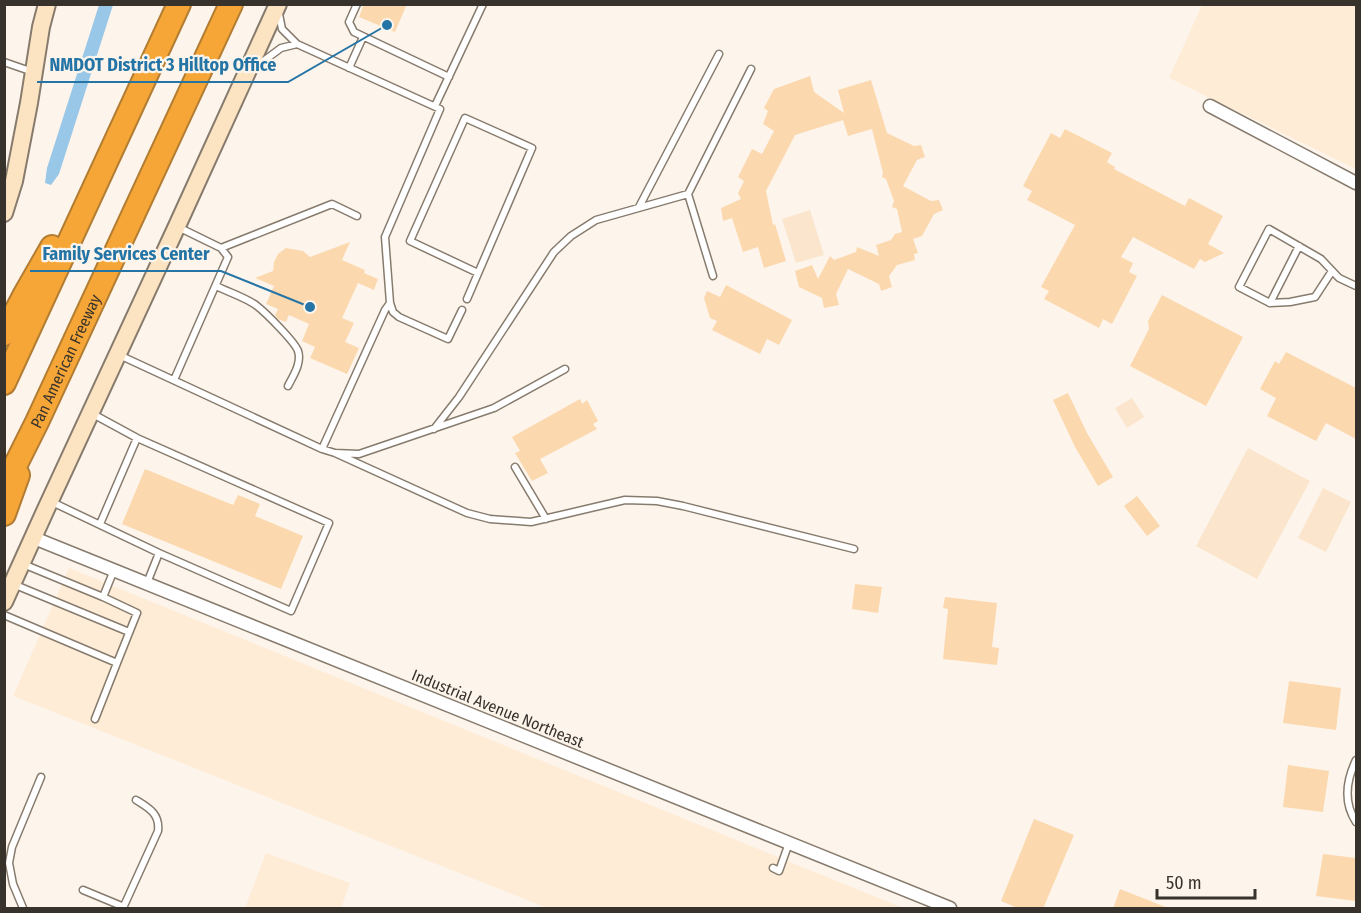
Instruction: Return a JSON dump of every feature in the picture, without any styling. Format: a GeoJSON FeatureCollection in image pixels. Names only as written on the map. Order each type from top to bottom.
{"type":"FeatureCollection","features":[{"type":"Feature","properties":{"kind":"highway"},"geometry":{"type":"LineString","coordinates":[[4,383],[179,4]]}},
{"type":"Feature","properties":{"kind":"highway","name":"Pan American Freeway"},"geometry":{"type":"LineString","coordinates":[[4,488],[37,422],[231,4]]}},
{"type":"Feature","properties":{"kind":"highway"},"geometry":{"type":"LineString","coordinates":[[4,334],[114,142]]}},
{"type":"Feature","properties":{"kind":"highway"},"geometry":{"type":"LineString","coordinates":[[4,514],[37,422]]}},
{"type":"Feature","properties":{"kind":"main road"},"geometry":{"type":"LineString","coordinates":[[4,213],[14,181],[45,4]]}},
{"type":"Feature","properties":{"kind":"main road"},"geometry":{"type":"LineString","coordinates":[[4,602],[277,5]]}},
{"type":"Feature","properties":{"kind":"street"},"geometry":{"type":"LineString","coordinates":[[1210,106],[1356,183]]}},
{"type":"Feature","properties":{"kind":"street","name":"Industrial Avenue Northeast"},"geometry":{"type":"LineString","coordinates":[[34,538],[950,909]]}},
{"type":"Feature","properties":{"kind":"lane"},"geometry":{"type":"LineString","coordinates":[[357,4],[349,22],[354,32],[448,77]]}},
{"type":"Feature","properties":{"kind":"lane"},"geometry":{"type":"LineString","coordinates":[[435,106],[483,4]]}},
{"type":"Feature","properties":{"kind":"lane"},"geometry":{"type":"LineString","coordinates":[[277,5],[282,29],[297,44],[440,109],[386,237],[390,303],[393,312],[399,317],[448,339],[462,310]]}},
{"type":"Feature","properties":{"kind":"lane"},"geometry":{"type":"LineString","coordinates":[[349,68],[363,37]]}},
{"type":"Feature","properties":{"kind":"lane"},"geometry":{"type":"LineString","coordinates":[[246,74],[281,48],[297,44]]}},
{"type":"Feature","properties":{"kind":"lane"},"geometry":{"type":"LineString","coordinates":[[639,207],[718,54]]}},
{"type":"Feature","properties":{"kind":"lane"},"geometry":{"type":"LineString","coordinates":[[4,62],[34,72]]}},
{"type":"Feature","properties":{"kind":"lane"},"geometry":{"type":"LineString","coordinates":[[713,276],[688,194],[751,69]]}},
{"type":"Feature","properties":{"kind":"lane"},"geometry":{"type":"LineString","coordinates":[[467,299],[532,148],[465,118],[410,241],[478,273]]}},
{"type":"Feature","properties":{"kind":"lane"},"geometry":{"type":"LineString","coordinates":[[433,429],[459,397],[554,252],[571,236],[596,220],[688,194]]}},
{"type":"Feature","properties":{"kind":"lane"},"geometry":{"type":"LineString","coordinates":[[221,248],[332,204],[357,216]]}},
{"type":"Feature","properties":{"kind":"lane"},"geometry":{"type":"LineString","coordinates":[[174,380],[228,257],[221,248],[177,226]]}},
{"type":"Feature","properties":{"kind":"lane"},"geometry":{"type":"LineString","coordinates":[[1332,271],[1315,297],[1290,302],[1270,303],[1239,287],[1269,229],[1321,259],[1339,278],[1356,286]]}},
{"type":"Feature","properties":{"kind":"lane"},"geometry":{"type":"LineString","coordinates":[[1270,303],[1299,246]]}},
{"type":"Feature","properties":{"kind":"lane"},"geometry":{"type":"LineString","coordinates":[[216,286],[257,306],[288,336],[298,350],[299,358],[288,386]]}},
{"type":"Feature","properties":{"kind":"lane"},"geometry":{"type":"LineString","coordinates":[[322,449],[390,303]]}},
{"type":"Feature","properties":{"kind":"lane"},"geometry":{"type":"LineString","coordinates":[[117,354],[467,513],[490,519],[531,522],[625,500],[657,501],[854,549]]}},
{"type":"Feature","properties":{"kind":"lane"},"geometry":{"type":"LineString","coordinates":[[335,453],[359,454],[494,408],[565,369]]}},
{"type":"Feature","properties":{"kind":"lane"},"geometry":{"type":"LineString","coordinates":[[50,501],[159,553],[291,611],[328,523],[137,438],[90,412]]}},
{"type":"Feature","properties":{"kind":"lane"},"geometry":{"type":"LineString","coordinates":[[100,524],[137,438]]}},
{"type":"Feature","properties":{"kind":"lane"},"geometry":{"type":"LineString","coordinates":[[515,467],[546,519]]}},
{"type":"Feature","properties":{"kind":"lane"},"geometry":{"type":"LineString","coordinates":[[147,584],[159,553]]}},
{"type":"Feature","properties":{"kind":"lane"},"geometry":{"type":"LineString","coordinates":[[22,563],[137,613],[95,718]]}},
{"type":"Feature","properties":{"kind":"lane"},"geometry":{"type":"LineString","coordinates":[[103,597],[114,570]]}},
{"type":"Feature","properties":{"kind":"lane"},"geometry":{"type":"LineString","coordinates":[[12,584],[129,632]]}},
{"type":"Feature","properties":{"kind":"lane"},"geometry":{"type":"LineString","coordinates":[[4,615],[117,663]]}},
{"type":"Feature","properties":{"kind":"lane"},"geometry":{"type":"LineString","coordinates":[[1356,760],[1348,778],[1347,797],[1356,822]]}},
{"type":"Feature","properties":{"kind":"lane"},"geometry":{"type":"LineString","coordinates":[[23,909],[13,884],[9,863],[12,847],[41,777]]}},
{"type":"Feature","properties":{"kind":"lane"},"geometry":{"type":"LineString","coordinates":[[83,890],[124,908],[159,825],[155,814],[136,800]]}},
{"type":"Feature","properties":{"kind":"lane"},"geometry":{"type":"LineString","coordinates":[[773,868],[779,871],[789,843]]}},
{"type":"Feature","properties":{"kind":"shaded area"},"geometry":{"type":"Polygon","coordinates":[[[1202,5],[1356,5],[1356,169],[1169,78],[1202,5]]]}},
{"type":"Feature","properties":{"kind":"shaded area"},"geometry":{"type":"Polygon","coordinates":[[[810,210],[824,255],[796,263],[782,219],[810,210]]]}},
{"type":"Feature","properties":{"kind":"shaded area"},"geometry":{"type":"Polygon","coordinates":[[[1132,398],[1144,417],[1127,428],[1115,408],[1132,398]]]}},
{"type":"Feature","properties":{"kind":"shaded area"},"geometry":{"type":"Polygon","coordinates":[[[1248,448],[1310,481],[1257,579],[1196,546],[1248,448]]]}},
{"type":"Feature","properties":{"kind":"shaded area"},"geometry":{"type":"Polygon","coordinates":[[[1323,488],[1351,502],[1326,552],[1298,538],[1323,488]]]}},
{"type":"Feature","properties":{"kind":"shaded area"},"geometry":{"type":"Polygon","coordinates":[[[69,568],[903,908],[547,908],[13,696],[69,568]]]}},
{"type":"Feature","properties":{"kind":"shaded area"},"geometry":{"type":"Polygon","coordinates":[[[266,853],[350,883],[341,908],[245,908],[266,853]]]}},
{"type":"Feature","properties":{"kind":"water"},"geometry":{"type":"Polygon","coordinates":[[[99,5],[113,5],[59,174],[51,185],[45,183],[47,168],[99,5]]]}},
{"type":"Feature","properties":{"kind":"building"},"geometry":{"type":"Polygon","coordinates":[[[364,4],[407,4],[395,32],[359,17],[364,4]]]}},
{"type":"Feature","properties":{"kind":"building"},"geometry":{"type":"Polygon","coordinates":[[[810,76],[814,92],[844,113],[838,90],[871,80],[887,133],[914,146],[921,145],[925,157],[917,160],[903,186],[931,201],[939,200],[943,210],[934,214],[922,236],[913,239],[918,253],[914,254],[915,260],[897,265],[889,276],[892,287],[881,291],[879,284],[848,269],[836,294],[839,305],[824,308],[822,298],[799,287],[795,271],[812,265],[818,279],[830,256],[834,260],[856,252],[857,247],[879,256],[876,245],[891,240],[895,234],[902,232],[897,209],[892,207],[894,201],[886,179],[882,177],[872,129],[848,136],[843,120],[795,135],[766,191],[773,225],[775,224],[786,261],[764,268],[758,247],[743,252],[732,218],[723,221],[721,208],[741,199],[738,193],[744,181],[738,177],[752,149],[762,154],[774,131],[763,124],[768,111],[764,108],[774,89],[810,76]]]}},
{"type":"Feature","properties":{"kind":"building"},"geometry":{"type":"Polygon","coordinates":[[[1065,129],[1112,153],[1107,162],[1115,167],[1114,169],[1185,206],[1189,198],[1223,216],[1208,244],[1224,253],[1205,262],[1200,259],[1194,269],[1133,237],[1121,257],[1133,263],[1129,272],[1137,276],[1112,324],[1103,319],[1099,328],[1044,299],[1049,291],[1041,287],[1075,225],[1027,200],[1032,191],[1023,186],[1051,133],[1060,138],[1065,129]]]}},
{"type":"Feature","properties":{"kind":"building"},"geometry":{"type":"Polygon","coordinates":[[[350,242],[342,260],[365,270],[364,273],[378,279],[374,290],[358,283],[342,318],[354,323],[345,342],[359,348],[347,374],[310,358],[315,347],[302,341],[309,324],[289,315],[286,322],[278,319],[275,315],[278,309],[266,304],[274,286],[255,278],[273,271],[278,254],[286,248],[303,251],[310,257],[350,242]]]}},
{"type":"Feature","properties":{"kind":"building"},"geometry":{"type":"Polygon","coordinates":[[[726,285],[792,320],[779,345],[767,339],[760,354],[712,330],[717,321],[710,318],[704,298],[707,291],[720,297],[726,285]]]}},
{"type":"Feature","properties":{"kind":"building"},"geometry":{"type":"Polygon","coordinates":[[[1162,295],[1243,337],[1206,406],[1130,366],[1149,329],[1148,321],[1162,295]]]}},
{"type":"Feature","properties":{"kind":"building"},"geometry":{"type":"Polygon","coordinates":[[[1286,352],[1356,388],[1356,439],[1326,423],[1316,441],[1267,416],[1276,398],[1260,389],[1275,361],[1279,364],[1286,352]]]}},
{"type":"Feature","properties":{"kind":"building"},"geometry":{"type":"Polygon","coordinates":[[[1068,393],[1087,433],[1113,477],[1098,486],[1075,447],[1053,400],[1068,393]]]}},
{"type":"Feature","properties":{"kind":"building"},"geometry":{"type":"Polygon","coordinates":[[[580,399],[582,404],[587,400],[598,421],[593,424],[597,429],[540,459],[548,473],[532,481],[515,453],[520,451],[512,437],[580,399]]]}},
{"type":"Feature","properties":{"kind":"building"},"geometry":{"type":"Polygon","coordinates":[[[145,469],[233,505],[238,495],[260,504],[255,516],[303,536],[281,589],[122,524],[145,469]]]}},
{"type":"Feature","properties":{"kind":"building"},"geometry":{"type":"Polygon","coordinates":[[[1137,496],[1160,526],[1147,536],[1124,506],[1137,496]]]}},
{"type":"Feature","properties":{"kind":"building"},"geometry":{"type":"Polygon","coordinates":[[[855,584],[882,587],[878,613],[852,609],[855,584]]]}},
{"type":"Feature","properties":{"kind":"building"},"geometry":{"type":"Polygon","coordinates":[[[945,597],[997,603],[992,647],[999,648],[997,665],[943,659],[948,609],[943,608],[945,597]]]}},
{"type":"Feature","properties":{"kind":"building"},"geometry":{"type":"Polygon","coordinates":[[[1289,681],[1341,688],[1336,730],[1283,723],[1289,681]]]}},
{"type":"Feature","properties":{"kind":"building"},"geometry":{"type":"Polygon","coordinates":[[[1288,765],[1329,771],[1323,812],[1283,807],[1288,765]]]}},
{"type":"Feature","properties":{"kind":"building"},"geometry":{"type":"Polygon","coordinates":[[[1034,819],[1074,835],[1043,909],[1020,909],[1001,901],[1034,819]]]}},
{"type":"Feature","properties":{"kind":"building"},"geometry":{"type":"Polygon","coordinates":[[[1323,854],[1356,858],[1356,901],[1316,896],[1323,854]]]}},
{"type":"Feature","properties":{"kind":"building"},"geometry":{"type":"Polygon","coordinates":[[[1120,889],[1168,908],[1168,909],[1113,909],[1120,889]]]}},
{"type":"Feature","properties":{"kind":"place","name":"NMDOT District 3 Hilltop Office"},"geometry":{"type":"Point","coordinates":[387,25]}},
{"type":"Feature","properties":{"kind":"place","name":"Family Services Center"},"geometry":{"type":"Point","coordinates":[310,307]}}]}
